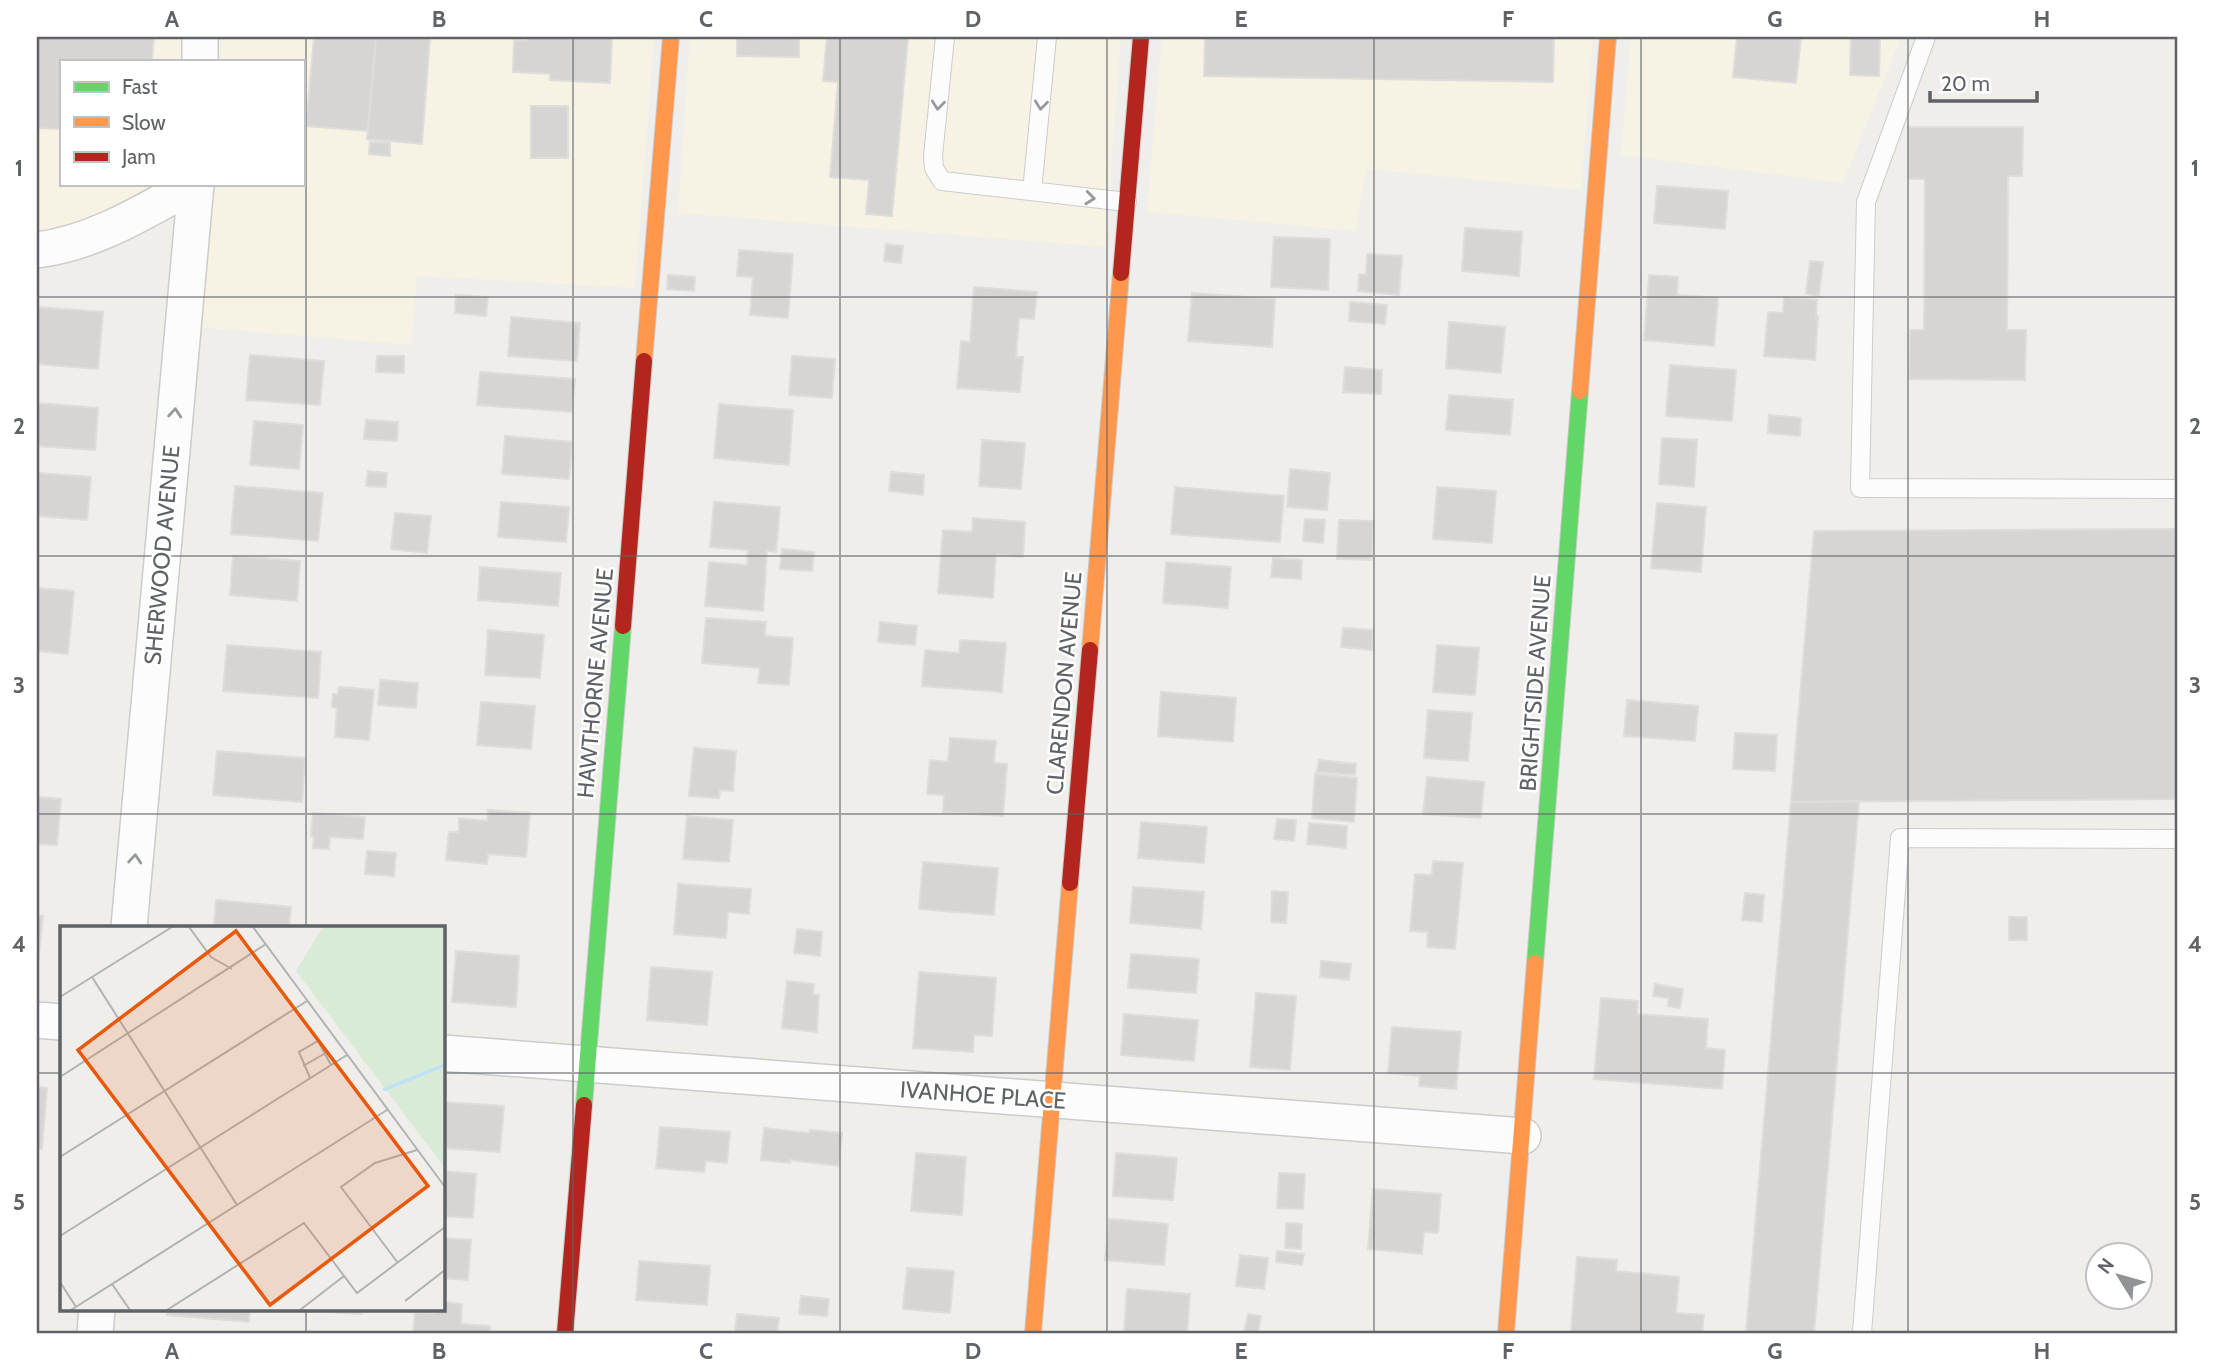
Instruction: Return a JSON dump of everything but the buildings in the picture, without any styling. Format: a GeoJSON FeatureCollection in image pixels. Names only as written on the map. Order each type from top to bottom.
{"type":"FeatureCollection","features":[{"type":"Feature","properties":{"kind":"street"},"geometry":{"type":"LineString","coordinates":[[200,37],[200,60]]}},
{"type":"Feature","properties":{"kind":"street","name":"HAWTHORNE AVENUE"},"geometry":{"type":"LineString","coordinates":[[565,1333],[671,37]]}},
{"type":"Feature","properties":{"kind":"street","name":"CLARENDON AVENUE"},"geometry":{"type":"LineString","coordinates":[[1033,1333],[1140,37]]}},
{"type":"Feature","properties":{"kind":"street","name":"BRIGHTSIDE AVENUE"},"geometry":{"type":"LineString","coordinates":[[1506,1333],[1608,37]]}},
{"type":"Feature","properties":{"kind":"street"},"geometry":{"type":"LineString","coordinates":[[37,250],[88,237],[134,218],[191,186]]}},
{"type":"Feature","properties":{"kind":"street","name":"SHERWOOD AVENUE"},"geometry":{"type":"LineString","coordinates":[[129,926],[195,186]]}},
{"type":"Feature","properties":{"kind":"street"},"geometry":{"type":"LineString","coordinates":[[37,1020],[60,1022]]}},
{"type":"Feature","properties":{"kind":"street","name":"IVANHOE PLACE"},"geometry":{"type":"LineString","coordinates":[[444,1054],[1523,1136]]}},
{"type":"Feature","properties":{"kind":"street"},"geometry":{"type":"LineString","coordinates":[[95,1333],[97,1310]]}},
{"type":"Feature","properties":{"kind":"lane"},"geometry":{"type":"LineString","coordinates":[[945,37],[934,168],[942,181],[1127,202]]}},
{"type":"Feature","properties":{"kind":"lane"},"geometry":{"type":"LineString","coordinates":[[1032,191],[1047,37]]}},
{"type":"Feature","properties":{"kind":"lane"},"geometry":{"type":"LineString","coordinates":[[1926,37],[1866,202],[1860,488],[2177,489]]}},
{"type":"Feature","properties":{"kind":"lane"},"geometry":{"type":"LineString","coordinates":[[1862,1333],[1900,838],[2177,839]]}},
{"type":"Feature","properties":{"kind":"shaded area"},"geometry":{"type":"Polygon","coordinates":[[[37,37],[183,37],[181,60],[60,60],[60,186],[157,186],[86,222],[37,233],[37,37]]]}},
{"type":"Feature","properties":{"kind":"shaded area"},"geometry":{"type":"Polygon","coordinates":[[[222,37],[654,37],[635,288],[417,276],[411,345],[196,327],[209,186],[304,186],[304,60],[220,60],[222,37]]]}},
{"type":"Feature","properties":{"kind":"shaded area"},"geometry":{"type":"Polygon","coordinates":[[[690,37],[1121,37],[1105,247],[678,213],[690,37]]]}},
{"type":"Feature","properties":{"kind":"shaded area"},"geometry":{"type":"Polygon","coordinates":[[[1162,37],[1593,37],[1581,190],[1366,169],[1356,231],[1147,212],[1162,37]]]}},
{"type":"Feature","properties":{"kind":"shaded area"},"geometry":{"type":"Polygon","coordinates":[[[1631,37],[1901,37],[1843,183],[1621,155],[1631,37]]]}},
{"type":"Feature","properties":{"kind":"traffic: fast"},"geometry":{"type":"LineString","coordinates":[[1535,963],[1580,391]]}},
{"type":"Feature","properties":{"kind":"traffic: fast"},"geometry":{"type":"LineString","coordinates":[[584,1105],[623,626]]}},
{"type":"Feature","properties":{"kind":"traffic: slow"},"geometry":{"type":"LineString","coordinates":[[644,361],[671,37]]}},
{"type":"Feature","properties":{"kind":"traffic: slow"},"geometry":{"type":"LineString","coordinates":[[1580,391],[1608,37]]}},
{"type":"Feature","properties":{"kind":"traffic: slow"},"geometry":{"type":"LineString","coordinates":[[1090,650],[1121,273]]}},
{"type":"Feature","properties":{"kind":"traffic: slow"},"geometry":{"type":"LineString","coordinates":[[1033,1333],[1070,883]]}},
{"type":"Feature","properties":{"kind":"traffic: slow"},"geometry":{"type":"LineString","coordinates":[[1506,1333],[1535,963]]}},
{"type":"Feature","properties":{"kind":"traffic: jam"},"geometry":{"type":"LineString","coordinates":[[1121,273],[1141,37]]}},
{"type":"Feature","properties":{"kind":"traffic: jam"},"geometry":{"type":"LineString","coordinates":[[623,626],[644,361]]}},
{"type":"Feature","properties":{"kind":"traffic: jam"},"geometry":{"type":"LineString","coordinates":[[1070,883],[1090,650]]}},
{"type":"Feature","properties":{"kind":"traffic: jam"},"geometry":{"type":"LineString","coordinates":[[565,1333],[584,1105]]}}]}
